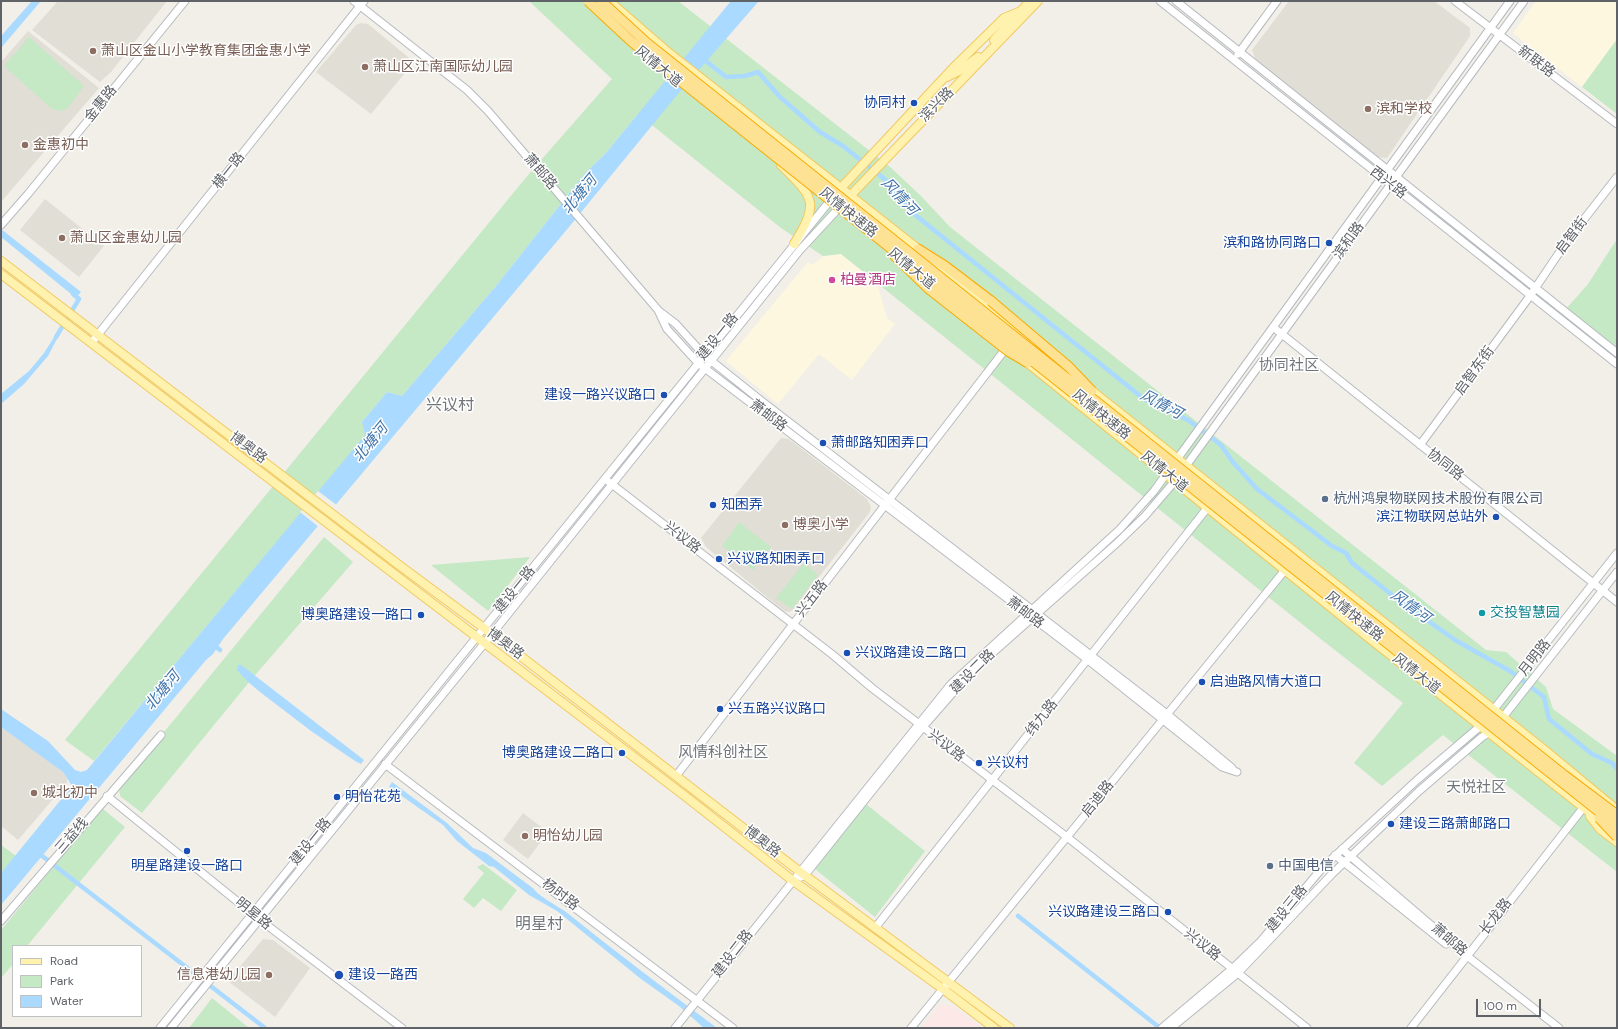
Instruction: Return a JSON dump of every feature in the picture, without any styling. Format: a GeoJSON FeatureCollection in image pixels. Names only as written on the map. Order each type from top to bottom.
{"type":"FeatureCollection","features":[{"type":"Feature","properties":{"kind":"highway","name":"风情快速路"},"geometry":{"type":"LineString","coordinates":[[588,1],[642,49],[1060,382],[1585,805],[1617,826]]}},
{"type":"Feature","properties":{"kind":"highway","name":"风情快速路"},"geometry":{"type":"LineString","coordinates":[[601,1],[647,43],[1114,414],[1564,776],[1617,815]]}},
{"type":"Feature","properties":{"kind":"highway"},"geometry":{"type":"LineString","coordinates":[[918,249],[945,266],[991,301],[1069,367],[1114,414]]}},
{"type":"Feature","properties":{"kind":"highway"},"geometry":{"type":"LineString","coordinates":[[891,252],[929,289],[1008,351],[1060,382]]}},
{"type":"Feature","properties":{"kind":"highway"},"geometry":{"type":"LineString","coordinates":[[1585,805],[1617,837]]}},
{"type":"Feature","properties":{"kind":"main road","name":"风情大道"},"geometry":{"type":"LineString","coordinates":[[583,1],[658,68],[891,252],[1285,570],[1482,726],[1585,805],[1617,834]]}},
{"type":"Feature","properties":{"kind":"main road","name":"风情大道"},"geometry":{"type":"LineString","coordinates":[[609,1],[669,53],[918,249],[938,270],[1503,717],[1617,810]]}},
{"type":"Feature","properties":{"kind":"main road","name":"滨兴路"},"geometry":{"type":"LineString","coordinates":[[840,189],[943,79],[1004,18],[1021,11],[1030,1]]}},
{"type":"Feature","properties":{"kind":"main road","name":"滨兴路"},"geometry":{"type":"LineString","coordinates":[[837,210],[882,161],[1038,1]]}},
{"type":"Feature","properties":{"kind":"main road"},"geometry":{"type":"LineString","coordinates":[[781,165],[804,188],[809,195],[811,204],[810,214],[794,244]]}},
{"type":"Feature","properties":{"kind":"main road","name":"博奥路"},"geometry":{"type":"LineString","coordinates":[[1,261],[257,455],[399,565],[492,634],[802,873],[1010,1028]]}},
{"type":"Feature","properties":{"kind":"main road","name":"博奥路"},"geometry":{"type":"LineString","coordinates":[[1,274],[685,796],[792,880],[943,989],[994,1028]]}},
{"type":"Feature","properties":{"kind":"main road"},"geometry":{"type":"LineString","coordinates":[[1585,805],[1600,828],[1617,842]]}},
{"type":"Feature","properties":{"kind":"street","name":"金惠路"},"geometry":{"type":"LineString","coordinates":[[3,223],[185,1]]}},
{"type":"Feature","properties":{"kind":"street","name":"萧邮路"},"geometry":{"type":"LineString","coordinates":[[354,1],[362,4],[467,90],[539,170],[658,310],[667,329],[698,363],[886,502],[1237,772]]}},
{"type":"Feature","properties":{"kind":"street","name":"西兴路"},"geometry":{"type":"LineString","coordinates":[[1160,1],[1617,364]]}},
{"type":"Feature","properties":{"kind":"street","name":"西兴路"},"geometry":{"type":"LineString","coordinates":[[1176,1],[1617,353]]}},
{"type":"Feature","properties":{"kind":"street"},"geometry":{"type":"LineString","coordinates":[[1234,60],[1277,1]]}},
{"type":"Feature","properties":{"kind":"street","name":"新联路"},"geometry":{"type":"LineString","coordinates":[[1455,1],[1617,124]]}},
{"type":"Feature","properties":{"kind":"street","name":"滨和路"},"geometry":{"type":"LineString","coordinates":[[1166,474],[1193,434],[1388,170],[1510,1]]}},
{"type":"Feature","properties":{"kind":"street","name":"滨和路"},"geometry":{"type":"LineString","coordinates":[[1175,481],[1524,1]]}},
{"type":"Feature","properties":{"kind":"street","name":"横一路"},"geometry":{"type":"LineString","coordinates":[[92,342],[362,4]]}},
{"type":"Feature","properties":{"kind":"street","name":"启智街"},"geometry":{"type":"LineString","coordinates":[[1530,296],[1567,241],[1617,177]]}},
{"type":"Feature","properties":{"kind":"street","name":"建设一路"},"geometry":{"type":"LineString","coordinates":[[160,1028],[840,189]]}},
{"type":"Feature","properties":{"kind":"street","name":"建设一路"},"geometry":{"type":"LineString","coordinates":[[171,1028],[485,643],[800,250],[837,210]]}},
{"type":"Feature","properties":{"kind":"street","name":"启智东街"},"geometry":{"type":"LineString","coordinates":[[1420,445],[1530,296]]}},
{"type":"Feature","properties":{"kind":"street"},"geometry":{"type":"LineString","coordinates":[[658,310],[676,324],[704,355],[886,502]]}},
{"type":"Feature","properties":{"kind":"street","name":"协同路"},"geometry":{"type":"LineString","coordinates":[[1273,326],[1281,334],[1617,602]]}},
{"type":"Feature","properties":{"kind":"street","name":"兴五路"},"geometry":{"type":"LineString","coordinates":[[676,776],[1007,347]]}},
{"type":"Feature","properties":{"kind":"street","name":"建设二路"},"geometry":{"type":"LineString","coordinates":[[802,873],[920,726],[970,673],[1120,529],[1154,491],[1166,474]]}},
{"type":"Feature","properties":{"kind":"street","name":"兴议路"},"geometry":{"type":"LineString","coordinates":[[605,478],[793,624],[920,726],[1067,837],[1306,1028]]}},
{"type":"Feature","properties":{"kind":"street","name":"建设二路"},"geometry":{"type":"LineString","coordinates":[[1031,613],[1117,543],[1145,516],[1175,481]]}},
{"type":"Feature","properties":{"kind":"street","name":"纬九路"},"geometry":{"type":"LineString","coordinates":[[875,928],[1208,507]]}},
{"type":"Feature","properties":{"kind":"street","name":"月明路"},"geometry":{"type":"LineString","coordinates":[[1482,726],[1617,553]]}},
{"type":"Feature","properties":{"kind":"street","name":"启迪路"},"geometry":{"type":"LineString","coordinates":[[910,1028],[1285,570]]}},
{"type":"Feature","properties":{"kind":"street","name":"月明路"},"geometry":{"type":"LineString","coordinates":[[1491,732],[1617,572]]}},
{"type":"Feature","properties":{"kind":"street","name":"建设三路"},"geometry":{"type":"LineString","coordinates":[[1235,971],[1307,885],[1335,855],[1417,780],[1482,726]]}},
{"type":"Feature","properties":{"kind":"street","name":"建设三路"},"geometry":{"type":"LineString","coordinates":[[1166,1027],[1235,971],[1344,862],[1419,791],[1482,737],[1491,732]]}},
{"type":"Feature","properties":{"kind":"street","name":"三益线"},"geometry":{"type":"LineString","coordinates":[[1,921],[106,796],[161,735]]}},
{"type":"Feature","properties":{"kind":"street","name":"杨时路"},"geometry":{"type":"LineString","coordinates":[[386,764],[694,1003],[733,1028]]}},
{"type":"Feature","properties":{"kind":"street","name":"明星路"},"geometry":{"type":"LineString","coordinates":[[106,796],[259,919],[402,1028]]}},
{"type":"Feature","properties":{"kind":"street","name":"长龙路"},"geometry":{"type":"LineString","coordinates":[[1411,1028],[1585,805]]}},
{"type":"Feature","properties":{"kind":"street","name":"萧邮路"},"geometry":{"type":"LineString","coordinates":[[1342,849],[1466,957],[1554,1028]]}},
{"type":"Feature","properties":{"kind":"street","name":"萧邮路"},"geometry":{"type":"LineString","coordinates":[[1335,855],[1560,1028]]}},
{"type":"Feature","properties":{"kind":"street"},"geometry":{"type":"LineString","coordinates":[[792,880],[802,873]]}},
{"type":"Feature","properties":{"kind":"street","name":"建设二路"},"geometry":{"type":"LineString","coordinates":[[675,1028],[792,880]]}},
{"type":"Feature","properties":{"kind":"shaded area","name":"萧山区金山小学教育集团金惠小学"},"geometry":{"type":"Polygon","coordinates":[[[58,1],[167,1],[111,72],[100,82],[32,30],[58,1]]]}},
{"type":"Feature","properties":{"kind":"shaded area","name":"滨和学校"},"geometry":{"type":"Polygon","coordinates":[[[1289,1],[1434,1],[1470,28],[1470,36],[1387,158],[1377,157],[1256,61],[1252,50],[1289,1]]]}},
{"type":"Feature","properties":{"kind":"shaded area"},"geometry":{"type":"Polygon","coordinates":[[[1536,1],[1617,1],[1617,39],[1582,87],[1513,33],[1536,1]]]}},
{"type":"Feature","properties":{"kind":"shaded area","name":"萧山区江南国际幼儿园"},"geometry":{"type":"Polygon","coordinates":[[[361,23],[368,24],[414,62],[371,114],[316,72],[356,25],[361,23]]]}},
{"type":"Feature","properties":{"kind":"shaded area","name":"金惠初中"},"geometry":{"type":"Polygon","coordinates":[[[28,31],[99,88],[1,202],[1,62],[28,31]]]}},
{"type":"Feature","properties":{"kind":"shaded area","name":"萧山区金惠幼儿园"},"geometry":{"type":"Polygon","coordinates":[[[45,199],[104,246],[79,277],[20,230],[45,199]]]}},
{"type":"Feature","properties":{"kind":"shaded area"},"geometry":{"type":"Polygon","coordinates":[[[841,254],[877,283],[887,318],[895,324],[852,380],[819,354],[778,404],[726,361],[808,262],[813,265],[823,256],[841,254]]]}},
{"type":"Feature","properties":{"kind":"shaded area","name":"博奥小学"},"geometry":{"type":"Polygon","coordinates":[[[781,438],[789,439],[867,499],[871,507],[870,512],[793,610],[789,612],[784,611],[706,547],[701,538],[781,438]]]}},
{"type":"Feature","properties":{"kind":"shaded area","name":"城北初中"},"geometry":{"type":"Polygon","coordinates":[[[1,727],[40,754],[63,772],[67,778],[67,783],[18,840],[1,826],[1,727]]]}},
{"type":"Feature","properties":{"kind":"shaded area","name":"明怡幼儿园"},"geometry":{"type":"Polygon","coordinates":[[[523,813],[548,832],[528,859],[503,840],[523,813]]]}},
{"type":"Feature","properties":{"kind":"shaded area","name":"信息港幼儿园"},"geometry":{"type":"Polygon","coordinates":[[[263,939],[273,940],[310,968],[275,1017],[228,981],[263,939]]]}},
{"type":"Feature","properties":{"kind":"shaded area"},"geometry":{"type":"Polygon","coordinates":[[[940,1005],[953,1006],[982,1028],[921,1028],[940,1005]]]}},
{"type":"Feature","properties":{"kind":"green space"},"geometry":{"type":"Polygon","coordinates":[[[529,1],[678,1],[889,166],[921,196],[950,227],[1486,650],[1506,652],[1546,687],[1553,709],[1617,756],[1617,872],[1443,735],[1382,786],[1354,763],[1403,703],[1322,640],[841,254],[823,256],[781,228],[638,114],[605,154],[587,171],[496,286],[402,396],[387,392],[362,422],[366,435],[94,761],[65,740],[528,175],[612,79],[529,1]]]}},
{"type":"Feature","properties":{"kind":"green space"},"geometry":{"type":"Polygon","coordinates":[[[29,37],[84,86],[67,109],[62,111],[52,109],[4,66],[29,37]]]}},
{"type":"Feature","properties":{"kind":"green space"},"geometry":{"type":"Polygon","coordinates":[[[1617,39],[1617,114],[1582,87],[1617,39]]]}},
{"type":"Feature","properties":{"kind":"green space"},"geometry":{"type":"Polygon","coordinates":[[[1617,239],[1617,347],[1566,309],[1588,284],[1617,239]]]}},
{"type":"Feature","properties":{"kind":"green space"},"geometry":{"type":"Polygon","coordinates":[[[739,522],[771,547],[753,570],[722,546],[739,522]]]}},
{"type":"Feature","properties":{"kind":"green space"},"geometry":{"type":"Polygon","coordinates":[[[324,537],[353,562],[250,681],[142,813],[120,796],[119,787],[324,537]]]}},
{"type":"Feature","properties":{"kind":"green space"},"geometry":{"type":"Polygon","coordinates":[[[530,557],[488,611],[431,565],[530,557]]]}},
{"type":"Feature","properties":{"kind":"green space"},"geometry":{"type":"Polygon","coordinates":[[[804,563],[818,575],[792,609],[776,598],[804,563]]]}},
{"type":"Feature","properties":{"kind":"green space"},"geometry":{"type":"Polygon","coordinates":[[[862,801],[925,851],[875,917],[810,865],[862,801]]]}},
{"type":"Feature","properties":{"kind":"green space"},"geometry":{"type":"Polygon","coordinates":[[[103,809],[125,827],[28,945],[12,945],[12,965],[2,977],[1,930],[97,814],[103,809]]]}},
{"type":"Feature","properties":{"kind":"green space"},"geometry":{"type":"Polygon","coordinates":[[[1,845],[16,856],[1,873],[1,845]]]}},
{"type":"Feature","properties":{"kind":"green space"},"geometry":{"type":"Polygon","coordinates":[[[483,864],[517,890],[501,911],[483,898],[474,908],[463,899],[484,873],[477,867],[483,864]]]}},
{"type":"Feature","properties":{"kind":"green space"},"geometry":{"type":"Polygon","coordinates":[[[212,998],[249,1028],[189,1028],[212,998]]]}},
{"type":"Feature","properties":{"kind":"water"},"geometry":{"type":"Polygon","coordinates":[[[32,1],[41,1],[1,48],[1,36],[32,1]]]}},
{"type":"Feature","properties":{"kind":"water","name":"北塘河"},"geometry":{"type":"Polygon","coordinates":[[[731,1],[759,1],[677,95],[569,227],[223,639],[213,654],[206,660],[1,905],[1,873],[72,786],[63,772],[1,727],[1,709],[48,741],[75,770],[81,772],[87,770],[365,435],[362,422],[387,392],[402,396],[496,286],[587,171],[605,154],[731,1]]]}},
{"type":"Feature","properties":{"kind":"water"},"geometry":{"type":"Polygon","coordinates":[[[1,229],[81,292],[76,298],[1,237],[1,229]]]}},
{"type":"Feature","properties":{"kind":"water"},"geometry":{"type":"Polygon","coordinates":[[[58,331],[60,333],[48,356],[24,384],[1,404],[1,394],[29,371],[44,353],[58,331]]]}},
{"type":"Feature","properties":{"kind":"water"},"geometry":{"type":"Polygon","coordinates":[[[238,665],[241,665],[249,671],[364,760],[361,764],[311,731],[260,692],[237,670],[238,665]]]}},
{"type":"Feature","properties":{"kind":"water"},"geometry":{"type":"Polygon","coordinates":[[[392,782],[447,823],[473,848],[486,853],[548,901],[566,912],[717,1028],[704,1028],[679,1006],[641,979],[557,911],[529,895],[494,867],[489,866],[457,841],[443,825],[389,787],[392,782]]]}},
{"type":"Feature","properties":{"kind":"pier"},"geometry":{"type":"Polygon","coordinates":[[[318,491],[338,506],[320,528],[300,512],[318,491]]]}},
{"type":"Feature","properties":{"kind":"waterway","name":"风情河"},"geometry":{"type":"LineString","coordinates":[[702,58],[726,77],[745,76],[758,72],[780,97],[820,132],[843,146],[887,181],[909,210],[1144,399],[1188,420],[1221,445],[1232,461],[1257,489],[1332,546],[1346,553],[1352,563],[1392,595],[1455,640],[1510,671],[1544,697],[1549,719],[1592,754],[1612,763],[1617,769]]}},
{"type":"Feature","properties":{"kind":"waterway"},"geometry":{"type":"LineString","coordinates":[[56,337],[79,299],[73,294]]}},
{"type":"Feature","properties":{"kind":"waterway"},"geometry":{"type":"LineString","coordinates":[[214,645],[220,650]]}},
{"type":"Feature","properties":{"kind":"waterway"},"geometry":{"type":"LineString","coordinates":[[37,852],[265,1028]]}},
{"type":"Feature","properties":{"kind":"waterway"},"geometry":{"type":"LineString","coordinates":[[1018,916],[1160,1028]]}},
{"type":"Feature","properties":{"kind":"place","name":"萧山区金山小学教育集团金惠小学"},"geometry":{"type":"Point","coordinates":[93,51]}},
{"type":"Feature","properties":{"kind":"place","name":"萧山区江南国际幼儿园"},"geometry":{"type":"Point","coordinates":[365,67]}},
{"type":"Feature","properties":{"kind":"place","name":"协同村"},"geometry":{"type":"Point","coordinates":[914,103]}},
{"type":"Feature","properties":{"kind":"place","name":"滨和学校"},"geometry":{"type":"Point","coordinates":[1368,109]}},
{"type":"Feature","properties":{"kind":"place","name":"金惠初中"},"geometry":{"type":"Point","coordinates":[25,145]}},
{"type":"Feature","properties":{"kind":"place","name":"萧山区金惠幼儿园"},"geometry":{"type":"Point","coordinates":[62,238]}},
{"type":"Feature","properties":{"kind":"place","name":"滨和路协同路口"},"geometry":{"type":"Point","coordinates":[1329,243]}},
{"type":"Feature","properties":{"kind":"place","name":"柏曼酒店"},"geometry":{"type":"Point","coordinates":[832,280]}},
{"type":"Feature","properties":{"kind":"place","name":"建设一路兴议路口"},"geometry":{"type":"Point","coordinates":[664,395]}},
{"type":"Feature","properties":{"kind":"place","name":"萧邮路知困弄口"},"geometry":{"type":"Point","coordinates":[823,443]}},
{"type":"Feature","properties":{"kind":"place","name":"杭州鸿泉物联网技术股份有限公司"},"geometry":{"type":"Point","coordinates":[1325,499]}},
{"type":"Feature","properties":{"kind":"place","name":"知困弄"},"geometry":{"type":"Point","coordinates":[713,505]}},
{"type":"Feature","properties":{"kind":"place","name":"滨江物联网总站外"},"geometry":{"type":"Point","coordinates":[1496,517]}},
{"type":"Feature","properties":{"kind":"place","name":"博奥小学"},"geometry":{"type":"Point","coordinates":[785,525]}},
{"type":"Feature","properties":{"kind":"place","name":"兴议路知困弄口"},"geometry":{"type":"Point","coordinates":[719,559]}},
{"type":"Feature","properties":{"kind":"place","name":"交投智慧园"},"geometry":{"type":"Point","coordinates":[1482,613]}},
{"type":"Feature","properties":{"kind":"place","name":"博奥路建设一路口"},"geometry":{"type":"Point","coordinates":[421,615]}},
{"type":"Feature","properties":{"kind":"place","name":"兴议路建设二路口"},"geometry":{"type":"Point","coordinates":[847,653]}},
{"type":"Feature","properties":{"kind":"place","name":"启迪路风情大道口"},"geometry":{"type":"Point","coordinates":[1202,682]}},
{"type":"Feature","properties":{"kind":"place","name":"兴五路兴议路口"},"geometry":{"type":"Point","coordinates":[720,709]}},
{"type":"Feature","properties":{"kind":"place","name":"博奥路建设二路口"},"geometry":{"type":"Point","coordinates":[622,753]}},
{"type":"Feature","properties":{"kind":"place","name":"兴议村"},"geometry":{"type":"Point","coordinates":[979,763]}},
{"type":"Feature","properties":{"kind":"place","name":"城北初中"},"geometry":{"type":"Point","coordinates":[34,793]}},
{"type":"Feature","properties":{"kind":"place","name":"明怡花苑"},"geometry":{"type":"Point","coordinates":[337,797]}},
{"type":"Feature","properties":{"kind":"place","name":"建设三路萧邮路口"},"geometry":{"type":"Point","coordinates":[1391,824]}},
{"type":"Feature","properties":{"kind":"place","name":"明怡幼儿园"},"geometry":{"type":"Point","coordinates":[525,836]}},
{"type":"Feature","properties":{"kind":"place","name":"明星路建设一路口"},"geometry":{"type":"Point","coordinates":[187,851]}},
{"type":"Feature","properties":{"kind":"place","name":"中国电信"},"geometry":{"type":"Point","coordinates":[1270,866]}},
{"type":"Feature","properties":{"kind":"place","name":"兴议路建设三路口"},"geometry":{"type":"Point","coordinates":[1168,912]}},
{"type":"Feature","properties":{"kind":"place","name":"信息港幼儿园"},"geometry":{"type":"Point","coordinates":[269,975]}},
{"type":"Feature","properties":{"kind":"place","name":"建设一路西"},"geometry":{"type":"Point","coordinates":[339,975]}},
{"type":"Feature","properties":{"kind":"district","name":"协同社区"},"geometry":{"type":"Point","coordinates":[1289,366]}},
{"type":"Feature","properties":{"kind":"district","name":"兴议村"},"geometry":{"type":"Point","coordinates":[450,406]}},
{"type":"Feature","properties":{"kind":"district","name":"风情科创社区"},"geometry":{"type":"Point","coordinates":[723,753]}},
{"type":"Feature","properties":{"kind":"district","name":"天悦社区"},"geometry":{"type":"Point","coordinates":[1476,788]}},
{"type":"Feature","properties":{"kind":"district","name":"明星村"},"geometry":{"type":"Point","coordinates":[539,925]}}]}
